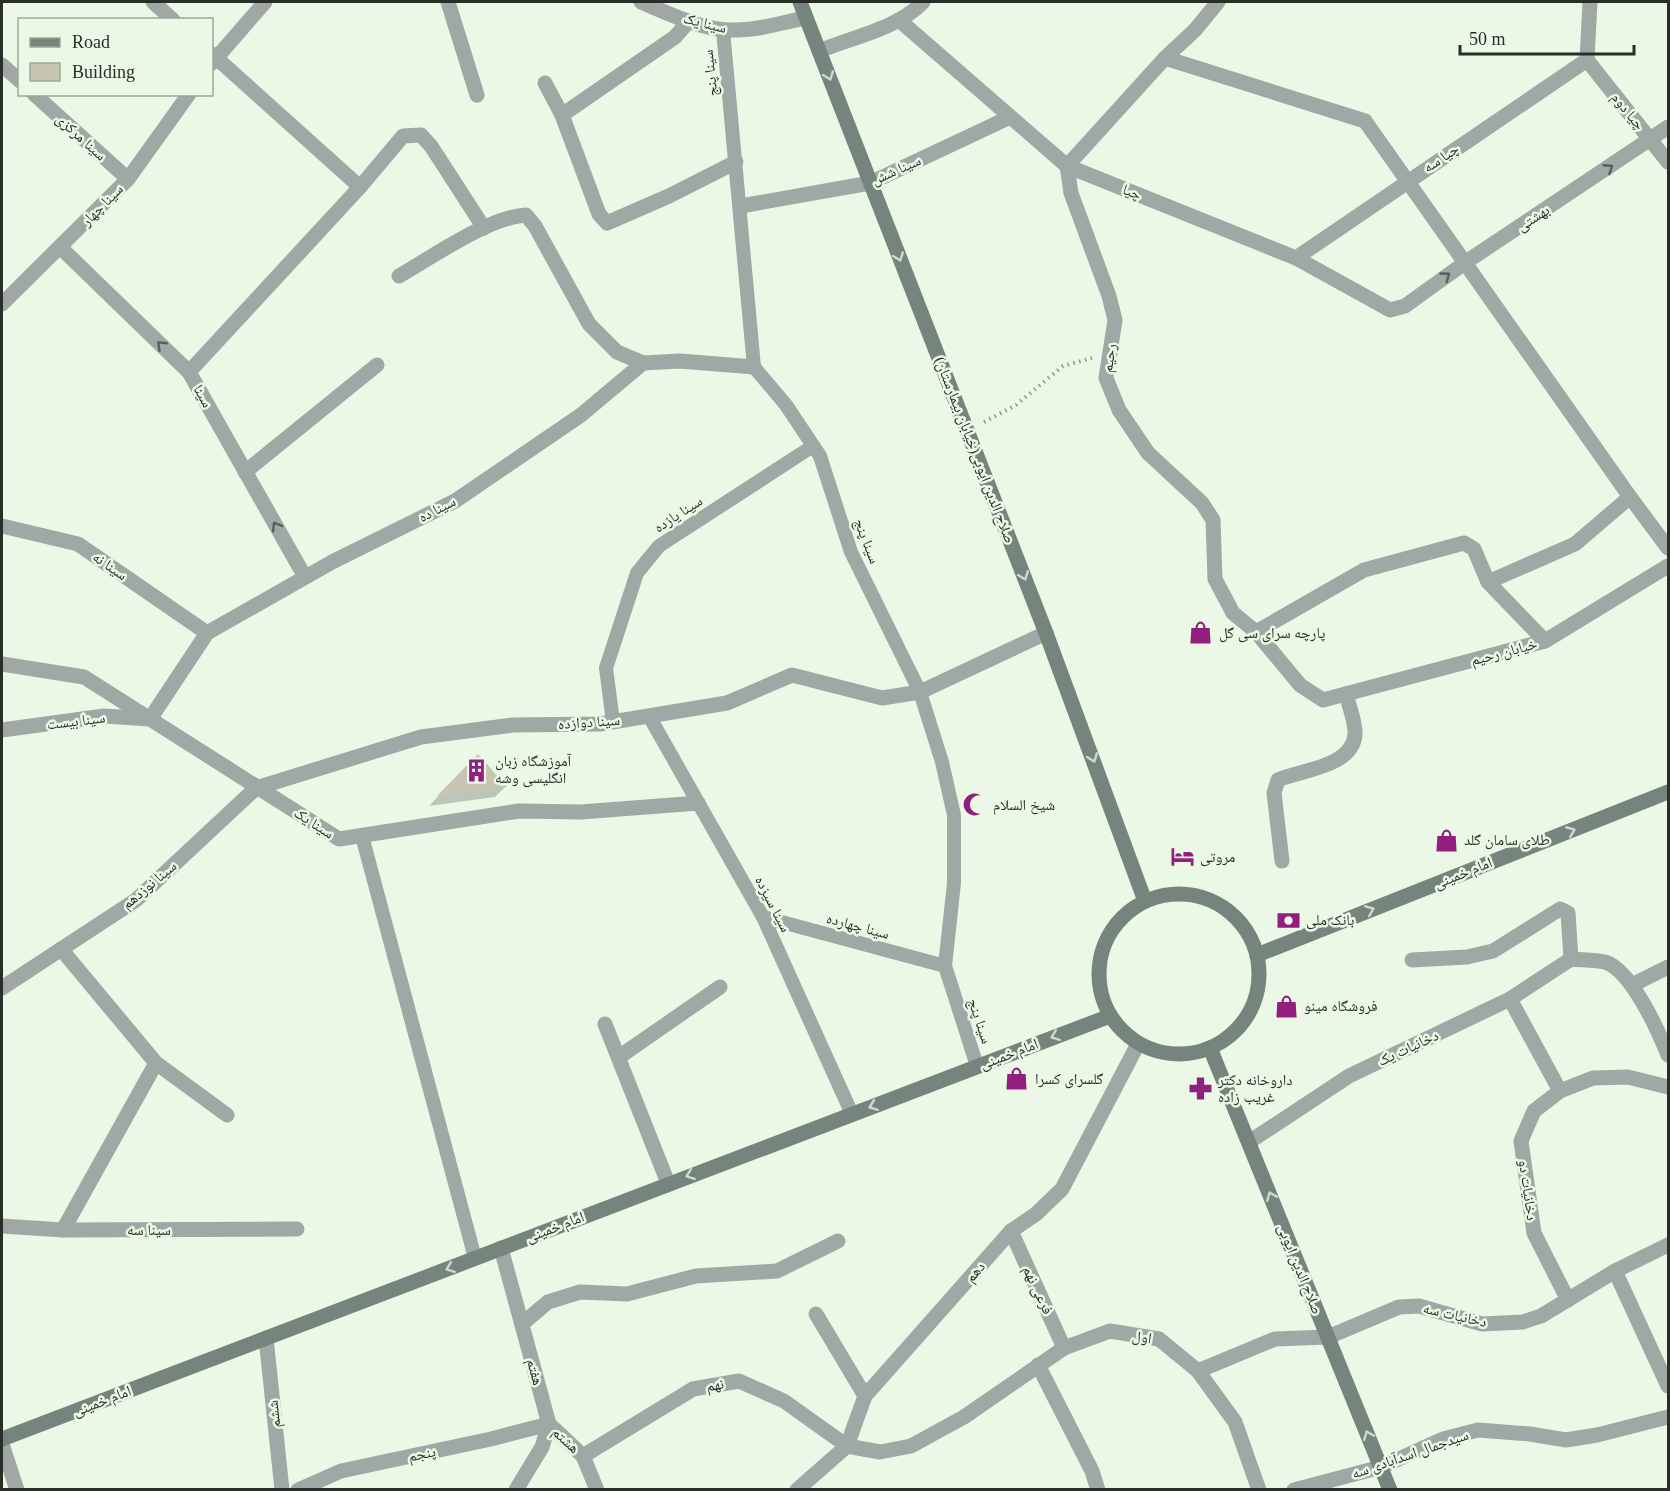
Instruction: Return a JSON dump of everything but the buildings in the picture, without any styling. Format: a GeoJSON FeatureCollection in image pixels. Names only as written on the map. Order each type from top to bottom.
{"type":"FeatureCollection","features":[{"type":"Feature","properties":{"kind":"main road","name":"صلاح الدین ایوبی(خیابان بیمارستان)"},"geometry":{"type":"LineString","coordinates":[[800,2],[1046,633],[1146,901]]}},
{"type":"Feature","properties":{"kind":"main road","name":"امام خمینی"},"geometry":{"type":"LineString","coordinates":[[1257,955],[1668,792]]}},
{"type":"Feature","properties":{"kind":"main road"},"geometry":{"type":"LineString","coordinates":[[1168,894],[1191,894],[1214,901],[1233,915],[1248,933],[1257,955],[1259,973],[1257,992],[1251,1010],[1240,1026],[1210,1048],[1192,1053],[1174,1054],[1155,1051],[1138,1044],[1122,1032],[1110,1016],[1098,973],[1102,951],[1112,930],[1126,913],[1146,901],[1168,894]]}},
{"type":"Feature","properties":{"kind":"main road","name":"امام خمینی"},"geometry":{"type":"LineString","coordinates":[[2,1441],[668,1183],[1110,1016]]}},
{"type":"Feature","properties":{"kind":"main road","name":"صلاح الدین ایوبی"},"geometry":{"type":"LineString","coordinates":[[1210,1048],[1390,1490]]}},
{"type":"Feature","properties":{"kind":"street"},"geometry":{"type":"LineString","coordinates":[[153,2],[171,18]]}},
{"type":"Feature","properties":{"kind":"street"},"geometry":{"type":"LineString","coordinates":[[265,2],[213,58],[360,187]]}},
{"type":"Feature","properties":{"kind":"street"},"geometry":{"type":"LineString","coordinates":[[448,2],[477,96]]}},
{"type":"Feature","properties":{"kind":"street","name":"سینا یک"},"geometry":{"type":"LineString","coordinates":[[641,2],[689,21],[723,30],[736,30],[806,18]]}},
{"type":"Feature","properties":{"kind":"street"},"geometry":{"type":"LineString","coordinates":[[819,51],[899,20],[912,13],[923,2]]}},
{"type":"Feature","properties":{"kind":"street"},"geometry":{"type":"LineString","coordinates":[[1066,166],[1165,57],[1195,30],[1218,2]]}},
{"type":"Feature","properties":{"kind":"street"},"geometry":{"type":"LineString","coordinates":[[1587,60],[1590,2]]}},
{"type":"Feature","properties":{"kind":"street","name":"چیا"},"geometry":{"type":"LineString","coordinates":[[899,20],[1008,118],[1066,166],[1296,258],[1390,310],[1398,310]]}},
{"type":"Feature","properties":{"kind":"street"},"geometry":{"type":"LineString","coordinates":[[562,115],[675,37],[689,21]]}},
{"type":"Feature","properties":{"kind":"street"},"geometry":{"type":"LineString","coordinates":[[1165,57],[1365,121],[1668,548]]}},
{"type":"Feature","properties":{"kind":"street","name":"چیا دوم"},"geometry":{"type":"LineString","coordinates":[[1587,60],[1668,162]]}},
{"type":"Feature","properties":{"kind":"street","name":"چیا سه"},"geometry":{"type":"LineString","coordinates":[[1296,258],[1587,60]]}},
{"type":"Feature","properties":{"kind":"street"},"geometry":{"type":"LineString","coordinates":[[2,65],[18,79]]}},
{"type":"Feature","properties":{"kind":"street"},"geometry":{"type":"LineString","coordinates":[[545,83],[562,115],[600,214],[607,224],[736,162]]}},
{"type":"Feature","properties":{"kind":"street","name":"سینا مرکزی"},"geometry":{"type":"LineString","coordinates":[[36,96],[128,179]]}},
{"type":"Feature","properties":{"kind":"street","name":"سینا چهار"},"geometry":{"type":"LineString","coordinates":[[2,304],[128,179],[188,96]]}},
{"type":"Feature","properties":{"kind":"street","name":"سینا شش"},"geometry":{"type":"LineString","coordinates":[[741,206],[870,183],[1008,118]]}},
{"type":"Feature","properties":{"kind":"street","name":"بهشتی"},"geometry":{"type":"LineString","coordinates":[[1398,310],[1668,128]]}},
{"type":"Feature","properties":{"kind":"street"},"geometry":{"type":"LineString","coordinates":[[189,372],[360,187],[403,136],[421,135],[431,146],[484,228]]}},
{"type":"Feature","properties":{"kind":"street","name":"رحیم"},"geometry":{"type":"LineString","coordinates":[[1066,166],[1071,192],[1115,320],[1106,378],[1119,410],[1148,453],[1202,503],[1213,520],[1215,579],[1233,613],[1256,632],[1300,685],[1323,700]]}},
{"type":"Feature","properties":{"kind":"street"},"geometry":{"type":"LineString","coordinates":[[399,276],[484,228],[510,216],[526,215],[535,226],[589,324],[617,352],[643,363],[680,361],[754,367]]}},
{"type":"Feature","properties":{"kind":"street","name":"سینا"},"geometry":{"type":"LineString","coordinates":[[60,247],[189,372],[305,577]]}},
{"type":"Feature","properties":{"kind":"street","name":"سینا ده"},"geometry":{"type":"LineString","coordinates":[[150,719],[207,633],[305,577],[456,501],[581,416],[643,363]]}},
{"type":"Feature","properties":{"kind":"street"},"geometry":{"type":"LineString","coordinates":[[245,472],[377,365]]}},
{"type":"Feature","properties":{"kind":"street"},"geometry":{"type":"LineString","coordinates":[[1488,582],[1575,544],[1630,497]]}},
{"type":"Feature","properties":{"kind":"street","name":"سینا نه"},"geometry":{"type":"LineString","coordinates":[[2,526],[78,544],[207,633]]}},
{"type":"Feature","properties":{"kind":"street"},"geometry":{"type":"LineString","coordinates":[[1256,632],[1364,570],[1464,543],[1474,549],[1488,582],[1545,641]]}},
{"type":"Feature","properties":{"kind":"street","name":"خیابان رحیم"},"geometry":{"type":"LineString","coordinates":[[1323,700],[1545,641],[1668,566]]}},
{"type":"Feature","properties":{"kind":"street","name":"سینا دوازده"},"geometry":{"type":"LineString","coordinates":[[256,789],[421,736],[513,725],[613,722],[727,703],[792,675],[882,698],[920,692],[1046,633]]}},
{"type":"Feature","properties":{"kind":"street","name":"سینا یک"},"geometry":{"type":"LineString","coordinates":[[2,664],[84,677],[256,789],[339,839],[519,811],[580,812],[699,803]]}},
{"type":"Feature","properties":{"kind":"street"},"geometry":{"type":"LineString","coordinates":[[1282,861],[1274,793],[1278,780],[1339,760],[1350,750],[1355,735],[1346,694]]}},
{"type":"Feature","properties":{"kind":"street","name":"سینا بیست"},"geometry":{"type":"LineString","coordinates":[[2,730],[104,716],[150,719]]}},
{"type":"Feature","properties":{"kind":"street","name":"سینا نوزدهم"},"geometry":{"type":"LineString","coordinates":[[2,987],[136,900],[256,789]]}},
{"type":"Feature","properties":{"kind":"street"},"geometry":{"type":"LineString","coordinates":[[1413,960],[1467,957],[1493,951],[1560,909],[1568,913],[1571,959],[1604,962],[1617,968],[1632,985],[1668,1051]]}},
{"type":"Feature","properties":{"kind":"street"},"geometry":{"type":"LineString","coordinates":[[61,949],[156,1063],[227,1115]]}},
{"type":"Feature","properties":{"kind":"street","name":"دخانیات یک"},"geometry":{"type":"LineString","coordinates":[[1249,1142],[1349,1076],[1510,999],[1571,959]]}},
{"type":"Feature","properties":{"kind":"street"},"geometry":{"type":"LineString","coordinates":[[1632,985],[1668,967]]}},
{"type":"Feature","properties":{"kind":"street"},"geometry":{"type":"LineString","coordinates":[[618,1057],[720,987]]}},
{"type":"Feature","properties":{"kind":"street"},"geometry":{"type":"LineString","coordinates":[[1510,999],[1560,1091]]}},
{"type":"Feature","properties":{"kind":"street"},"geometry":{"type":"LineString","coordinates":[[605,1024],[668,1183]]}},
{"type":"Feature","properties":{"kind":"street","name":"دهم"},"geometry":{"type":"LineString","coordinates":[[797,1490],[847,1446],[866,1396],[1011,1231],[1036,1214],[1062,1189],[1138,1044]]}},
{"type":"Feature","properties":{"kind":"street"},"geometry":{"type":"LineString","coordinates":[[63,1230],[156,1063]]}},
{"type":"Feature","properties":{"kind":"street","name":"دخانیات دو"},"geometry":{"type":"LineString","coordinates":[[1568,1300],[1534,1233],[1521,1142],[1534,1111],[1560,1091],[1593,1078],[1628,1077],[1668,1087]]}},
{"type":"Feature","properties":{"kind":"street","name":"سینا سه"},"geometry":{"type":"LineString","coordinates":[[2,1226],[63,1230],[297,1229]]}},
{"type":"Feature","properties":{"kind":"street","name":"فرعی نهم"},"geometry":{"type":"LineString","coordinates":[[1011,1231],[1064,1348]]}},
{"type":"Feature","properties":{"kind":"street"},"geometry":{"type":"LineString","coordinates":[[522,1324],[548,1302],[580,1292],[627,1294],[696,1276],[777,1271],[838,1240]]}},
{"type":"Feature","properties":{"kind":"street","name":"دخانیات سه"},"geometry":{"type":"LineString","coordinates":[[1198,1371],[1275,1339],[1328,1337],[1399,1307],[1419,1306],[1455,1318],[1496,1324],[1523,1322],[1542,1316],[1615,1271],[1668,1245]]}},
{"type":"Feature","properties":{"kind":"street","name":"هفتم"},"geometry":{"type":"LineString","coordinates":[[501,1248],[549,1424]]}},
{"type":"Feature","properties":{"kind":"street"},"geometry":{"type":"LineString","coordinates":[[1615,1271],[1668,1386]]}},
{"type":"Feature","properties":{"kind":"street"},"geometry":{"type":"LineString","coordinates":[[816,1314],[866,1396]]}},
{"type":"Feature","properties":{"kind":"street","name":"اول"},"geometry":{"type":"LineString","coordinates":[[847,1446],[880,1452],[911,1446],[964,1417],[1064,1348],[1110,1331],[1159,1339],[1198,1371],[1234,1422],[1259,1490]]}},
{"type":"Feature","properties":{"kind":"street","name":"ششم"},"geometry":{"type":"LineString","coordinates":[[266,1338],[282,1490]]}},
{"type":"Feature","properties":{"kind":"street"},"geometry":{"type":"LineString","coordinates":[[1038,1365],[1088,1463],[1098,1490]]}},
{"type":"Feature","properties":{"kind":"street","name":"نهم"},"geometry":{"type":"LineString","coordinates":[[583,1456],[693,1389],[739,1381],[784,1401],[847,1446]]}},
{"type":"Feature","properties":{"kind":"street","name":"سیدجمال اسدآبادی سه"},"geometry":{"type":"LineString","coordinates":[[1294,1490],[1381,1467],[1443,1439],[1478,1430],[1530,1434],[1566,1440],[1597,1435],[1668,1417]]}},
{"type":"Feature","properties":{"kind":"street"},"geometry":{"type":"LineString","coordinates":[[516,1490],[542,1448],[549,1424]]}},
{"type":"Feature","properties":{"kind":"street","name":"هشتم"},"geometry":{"type":"LineString","coordinates":[[549,1424],[583,1456],[597,1490]]}},
{"type":"Feature","properties":{"kind":"street","name":"پنجم"},"geometry":{"type":"LineString","coordinates":[[298,1490],[341,1471],[491,1439],[549,1424]]}},
{"type":"Feature","properties":{"kind":"street"},"geometry":{"type":"LineString","coordinates":[[2,1441],[17,1490]]}},
{"type":"Feature","properties":{"kind":"lane","name":"سینا پنج"},"geometry":{"type":"LineString","coordinates":[[723,30],[741,206],[754,367],[786,405],[820,456],[851,552],[920,692],[942,762],[954,815],[954,883],[945,966],[977,1066]]}},
{"type":"Feature","properties":{"kind":"lane","name":"سینا یازده"},"geometry":{"type":"LineString","coordinates":[[613,722],[606,668],[637,573],[659,546],[813,446]]}},
{"type":"Feature","properties":{"kind":"lane","name":"سینا سیزده"},"geometry":{"type":"LineString","coordinates":[[649,716],[763,917],[852,1114]]}},
{"type":"Feature","properties":{"kind":"lane"},"geometry":{"type":"LineString","coordinates":[[362,836],[475,1258]]}},
{"type":"Feature","properties":{"kind":"lane","name":"سینا چهارده"},"geometry":{"type":"LineString","coordinates":[[763,917],[945,966]]}},
{"type":"Feature","properties":{"kind":"path"},"geometry":{"type":"LineString","coordinates":[[967,431],[1016,405],[1063,366],[1110,354]]}},
{"type":"Feature","properties":{"kind":"place","name":"پارچه سرای سی گل"},"geometry":{"type":"Point","coordinates":[1201,633]}},
{"type":"Feature","properties":{"kind":"place","name":"آموزشگاه زبان انگلیسی وشه"},"geometry":{"type":"Point","coordinates":[477,770]}},
{"type":"Feature","properties":{"kind":"place","name":"شیخ السلام"},"geometry":{"type":"Point","coordinates":[975,805]}},
{"type":"Feature","properties":{"kind":"place","name":"طلای سامان گلد"},"geometry":{"type":"Point","coordinates":[1446,840]}},
{"type":"Feature","properties":{"kind":"place","name":"مروتی"},"geometry":{"type":"Point","coordinates":[1182,857]}},
{"type":"Feature","properties":{"kind":"place","name":"بانک ملی"},"geometry":{"type":"Point","coordinates":[1288,920]}},
{"type":"Feature","properties":{"kind":"place","name":"فروشگاه مینو"},"geometry":{"type":"Point","coordinates":[1286,1006]}},
{"type":"Feature","properties":{"kind":"place","name":"گلسرای کسرا"},"geometry":{"type":"Point","coordinates":[1017,1079]}},
{"type":"Feature","properties":{"kind":"place","name":"داروخانه دکتر غریب زاده"},"geometry":{"type":"Point","coordinates":[1200,1089]}}]}
